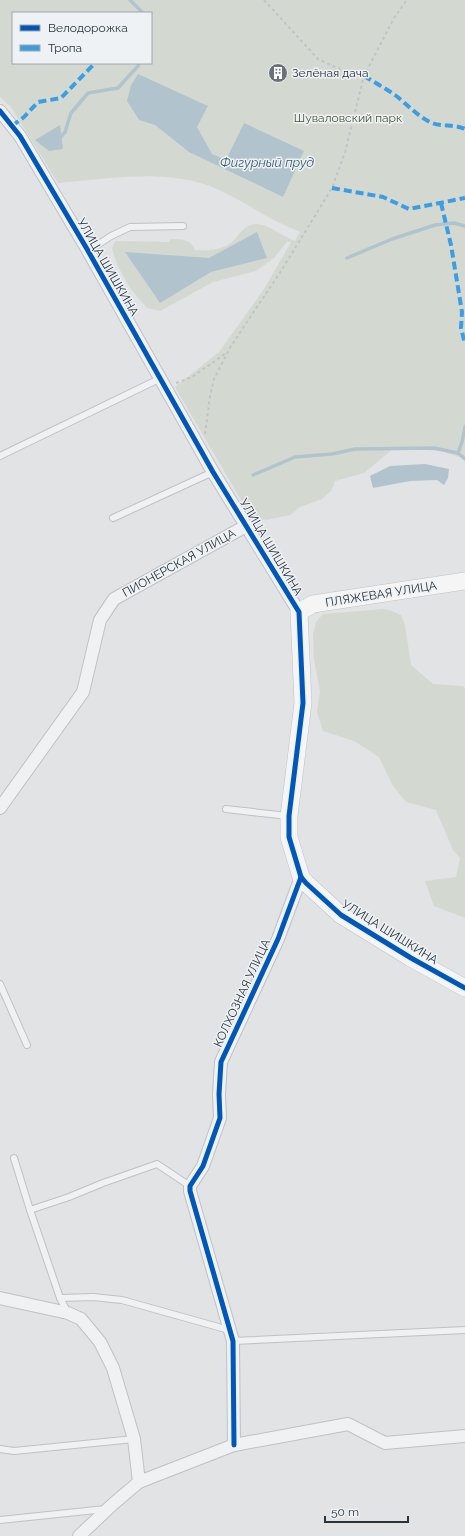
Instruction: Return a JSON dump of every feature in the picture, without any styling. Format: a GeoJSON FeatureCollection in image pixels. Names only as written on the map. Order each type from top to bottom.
{"type":"FeatureCollection","features":[{"type":"Feature","properties":{"kind":"street","name":"УЛИЦА ШИШКИНА"},"geometry":{"type":"LineString","coordinates":[[0,111],[20,136],[87,249],[213,472],[299,612],[303,703],[289,816],[289,837],[301,877],[341,915],[411,958],[465,988]]}},
{"type":"Feature","properties":{"kind":"street","name":"ПИОНЕРСКАЯ УЛИЦА"},"geometry":{"type":"LineString","coordinates":[[0,808],[83,692],[100,620],[114,599],[246,526]]}},
{"type":"Feature","properties":{"kind":"street","name":"ПЛЯЖЕВАЯ УЛИЦА"},"geometry":{"type":"LineString","coordinates":[[299,612],[313,604],[465,581]]}},
{"type":"Feature","properties":{"kind":"street","name":"КОЛХОЗНАЯ УЛИЦА"},"geometry":{"type":"LineString","coordinates":[[190,1186],[203,1166],[220,1118],[219,1094],[221,1062],[278,939],[301,877]]}},
{"type":"Feature","properties":{"kind":"street"},"geometry":{"type":"LineString","coordinates":[[190,1186],[190,1191],[233,1341],[234,1445]]}},
{"type":"Feature","properties":{"kind":"street"},"geometry":{"type":"LineString","coordinates":[[0,1298],[68,1313],[81,1319],[100,1342],[113,1368],[134,1439],[139,1482]]}},
{"type":"Feature","properties":{"kind":"street"},"geometry":{"type":"LineString","coordinates":[[79,1536],[107,1509],[139,1482],[234,1445],[348,1424],[384,1443],[465,1436]]}},
{"type":"Feature","properties":{"kind":"lane"},"geometry":{"type":"LineString","coordinates":[[87,249],[93,248],[110,236],[130,227],[183,226]]}},
{"type":"Feature","properties":{"kind":"lane"},"geometry":{"type":"LineString","coordinates":[[0,456],[162,383]]}},
{"type":"Feature","properties":{"kind":"lane"},"geometry":{"type":"LineString","coordinates":[[113,518],[213,472]]}},
{"type":"Feature","properties":{"kind":"lane"},"geometry":{"type":"LineString","coordinates":[[226,809],[289,816]]}},
{"type":"Feature","properties":{"kind":"lane"},"geometry":{"type":"LineString","coordinates":[[0,984],[27,1045]]}},
{"type":"Feature","properties":{"kind":"lane"},"geometry":{"type":"LineString","coordinates":[[14,1158],[60,1298],[68,1313]]}},
{"type":"Feature","properties":{"kind":"lane"},"geometry":{"type":"LineString","coordinates":[[30,1210],[70,1197],[103,1183],[157,1164],[190,1186]]}},
{"type":"Feature","properties":{"kind":"lane"},"geometry":{"type":"LineString","coordinates":[[60,1298],[92,1297],[122,1300],[229,1330]]}},
{"type":"Feature","properties":{"kind":"lane"},"geometry":{"type":"LineString","coordinates":[[233,1341],[465,1330]]}},
{"type":"Feature","properties":{"kind":"lane"},"geometry":{"type":"LineString","coordinates":[[0,1449],[14,1451],[134,1439]]}},
{"type":"Feature","properties":{"kind":"lane"},"geometry":{"type":"LineString","coordinates":[[0,1520],[107,1509]]}},
{"type":"Feature","properties":{"kind":"path"},"geometry":{"type":"LineString","coordinates":[[264,0],[318,59],[337,68],[364,76]]}},
{"type":"Feature","properties":{"kind":"path"},"geometry":{"type":"LineString","coordinates":[[204,455],[205,431],[214,379],[226,353],[281,271],[332,188],[345,152],[364,76],[394,18],[407,0]]}},
{"type":"Feature","properties":{"kind":"path"},"geometry":{"type":"LineString","coordinates":[[162,383],[192,377],[226,353]]}},
{"type":"Feature","properties":{"kind":"green space","name":"Шуваловский парк"},"geometry":{"type":"Polygon","coordinates":[[[0,0],[465,0],[465,459],[441,451],[394,448],[364,473],[335,481],[331,491],[322,499],[300,507],[290,515],[266,520],[264,519],[255,524],[175,387],[219,352],[264,289],[291,242],[287,242],[274,258],[256,271],[213,282],[160,311],[147,308],[130,288],[117,265],[112,248],[115,241],[169,242],[170,239],[174,239],[188,242],[195,250],[212,250],[228,245],[248,226],[258,224],[295,241],[300,232],[270,218],[223,192],[207,185],[189,180],[170,177],[133,176],[58,183],[11,107],[0,97],[0,0]]]}},
{"type":"Feature","properties":{"kind":"green space"},"geometry":{"type":"Polygon","coordinates":[[[384,609],[401,615],[405,625],[411,665],[433,684],[463,686],[465,688],[465,918],[434,906],[425,881],[456,877],[460,858],[453,850],[436,810],[406,802],[393,786],[379,757],[354,741],[323,731],[317,712],[320,691],[314,659],[313,634],[316,622],[323,614],[384,609]]]}},
{"type":"Feature","properties":{"kind":"water","name":"Фигурный пруд"},"geometry":{"type":"Polygon","coordinates":[[[138,74],[208,106],[197,127],[212,154],[226,160],[244,123],[304,151],[283,197],[189,152],[155,125],[139,120],[127,101],[131,85],[138,74]]]}},
{"type":"Feature","properties":{"kind":"water"},"geometry":{"type":"Polygon","coordinates":[[[60,125],[63,149],[49,151],[35,140],[60,125]]]}},
{"type":"Feature","properties":{"kind":"water"},"geometry":{"type":"Polygon","coordinates":[[[257,232],[267,258],[211,272],[160,303],[125,252],[209,258],[257,232]]]}},
{"type":"Feature","properties":{"kind":"water"},"geometry":{"type":"Polygon","coordinates":[[[425,464],[449,469],[448,478],[444,485],[437,480],[410,481],[373,488],[370,476],[390,466],[425,464]]]}},
{"type":"Feature","properties":{"kind":"waterway"},"geometry":{"type":"LineString","coordinates":[[130,0],[142,12]]}},
{"type":"Feature","properties":{"kind":"waterway"},"geometry":{"type":"LineString","coordinates":[[59,139],[65,132],[71,113],[88,93],[118,88],[139,64]]}},
{"type":"Feature","properties":{"kind":"waterway"},"geometry":{"type":"LineString","coordinates":[[347,258],[392,239],[435,225],[454,223],[465,226]]}},
{"type":"Feature","properties":{"kind":"waterway"},"geometry":{"type":"LineString","coordinates":[[253,475],[295,457],[332,454],[355,449],[434,448],[458,453],[465,427]]}},
{"type":"Feature","properties":{"kind":"waterway"},"geometry":{"type":"LineString","coordinates":[[458,453],[465,459]]}},
{"type":"Feature","properties":{"kind":"marked path"},"geometry":{"type":"LineString","coordinates":[[12,126],[24,117],[38,102],[61,98],[94,64]]}},
{"type":"Feature","properties":{"kind":"marked path"},"geometry":{"type":"LineString","coordinates":[[364,76],[395,95],[417,114],[432,123],[465,129]]}},
{"type":"Feature","properties":{"kind":"marked path"},"geometry":{"type":"LineString","coordinates":[[332,188],[383,197],[409,209],[465,198]]}},
{"type":"Feature","properties":{"kind":"marked path"},"geometry":{"type":"LineString","coordinates":[[441,203],[451,245],[462,312],[461,328],[465,344]]}},
{"type":"Feature","properties":{"kind":"cycle path"},"geometry":{"type":"LineString","coordinates":[[0,111],[20,136],[87,249],[213,472],[299,612],[303,703],[289,816],[289,837],[301,877],[341,915],[411,958],[465,988]]}},
{"type":"Feature","properties":{"kind":"cycle path"},"geometry":{"type":"LineString","coordinates":[[234,1445],[233,1341],[190,1191],[190,1186],[203,1166],[220,1118],[219,1094],[221,1062],[278,939],[301,877]]}},
{"type":"Feature","properties":{"kind":"place","name":"Зелёная дача"},"geometry":{"type":"Point","coordinates":[278,73]}}]}
